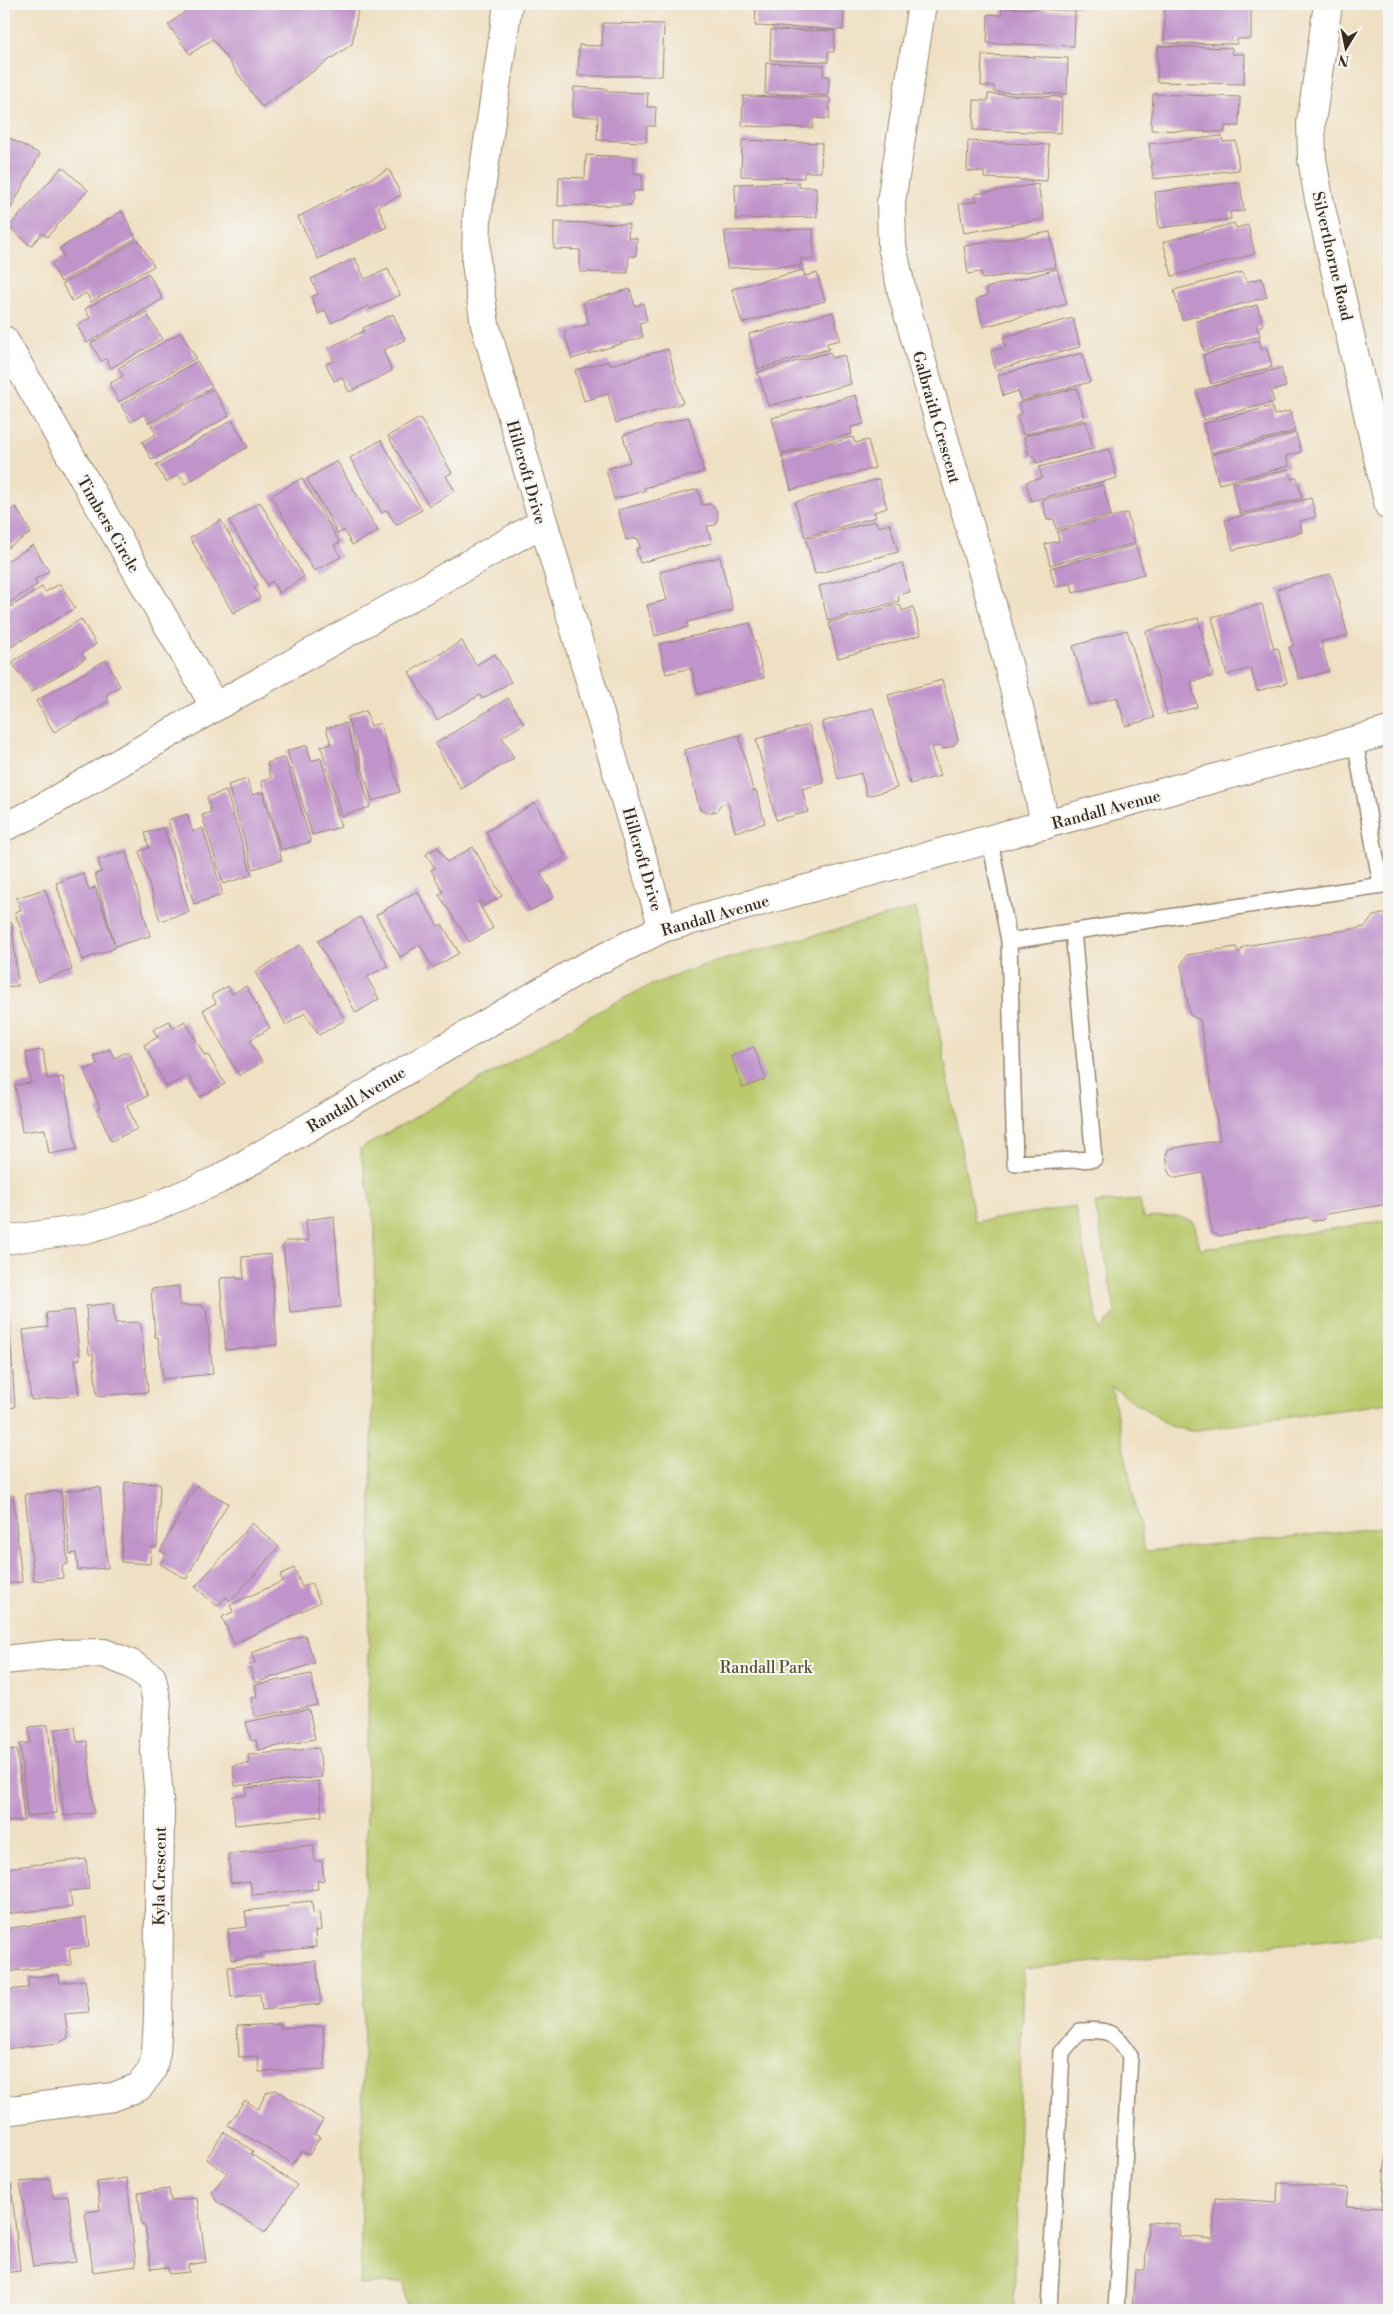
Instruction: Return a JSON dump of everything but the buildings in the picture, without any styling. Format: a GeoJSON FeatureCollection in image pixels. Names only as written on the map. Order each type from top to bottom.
{"type":"FeatureCollection","features":[{"type":"Feature","properties":{"kind":"street","name":"Hillcroft Drive"},"geometry":{"type":"LineString","coordinates":[[508,4],[480,197],[476,263],[488,341],[663,928]]}},
{"type":"Feature","properties":{"kind":"street","name":"Galbraith Crescent"},"geometry":{"type":"LineString","coordinates":[[922,4],[891,202],[892,246],[905,301],[982,574],[1031,758],[1045,825]]}},
{"type":"Feature","properties":{"kind":"street","name":"Silverthorne Road"},"geometry":{"type":"LineString","coordinates":[[1328,4],[1311,123],[1312,159],[1319,199],[1389,506]]}},
{"type":"Feature","properties":{"kind":"street","name":"Timbers Circle"},"geometry":{"type":"LineString","coordinates":[[4,340],[215,706]]}},
{"type":"Feature","properties":{"kind":"street"},"geometry":{"type":"LineString","coordinates":[[4,827],[35,812],[215,706],[542,523]]}},
{"type":"Feature","properties":{"kind":"street","name":"Randall Avenue"},"geometry":{"type":"LineString","coordinates":[[4,1240],[86,1229],[145,1211],[218,1180],[531,997],[663,928],[1389,731]]}},
{"type":"Feature","properties":{"kind":"street","name":"Kyla Crescent"},"geometry":{"type":"LineString","coordinates":[[4,1660],[60,1654],[104,1654],[131,1664],[152,1678],[157,1703],[154,1741],[160,1810],[158,2018],[152,2070],[139,2087],[113,2097],[4,2111]]}},
{"type":"Feature","properties":{"kind":"lane"},"geometry":{"type":"LineString","coordinates":[[1009,941],[1385,884],[1356,740]]}},
{"type":"Feature","properties":{"kind":"lane"},"geometry":{"type":"LineString","coordinates":[[990,840],[1009,941],[1015,1163],[1094,1159],[1073,931]]}},
{"type":"Feature","properties":{"kind":"lane"},"geometry":{"type":"LineString","coordinates":[[1049,2310],[1062,2052],[1080,2031],[1101,2030],[1119,2039],[1130,2056],[1116,2310]]}},
{"type":"Feature","properties":{"kind":"green space","name":"Randall Park"},"geometry":{"type":"Polygon","coordinates":[[[916,908],[975,1222],[1075,1206],[1100,1332],[1115,1312],[1095,1203],[1140,1200],[1143,1218],[1177,1216],[1194,1222],[1200,1249],[1389,1220],[1389,1403],[1191,1431],[1170,1426],[1111,1386],[1145,1551],[1389,1527],[1389,1934],[1023,1969],[1014,2310],[407,2310],[404,2282],[360,2285],[375,1226],[360,1149],[608,1006],[651,985],[704,965],[916,908]]]}}]}
